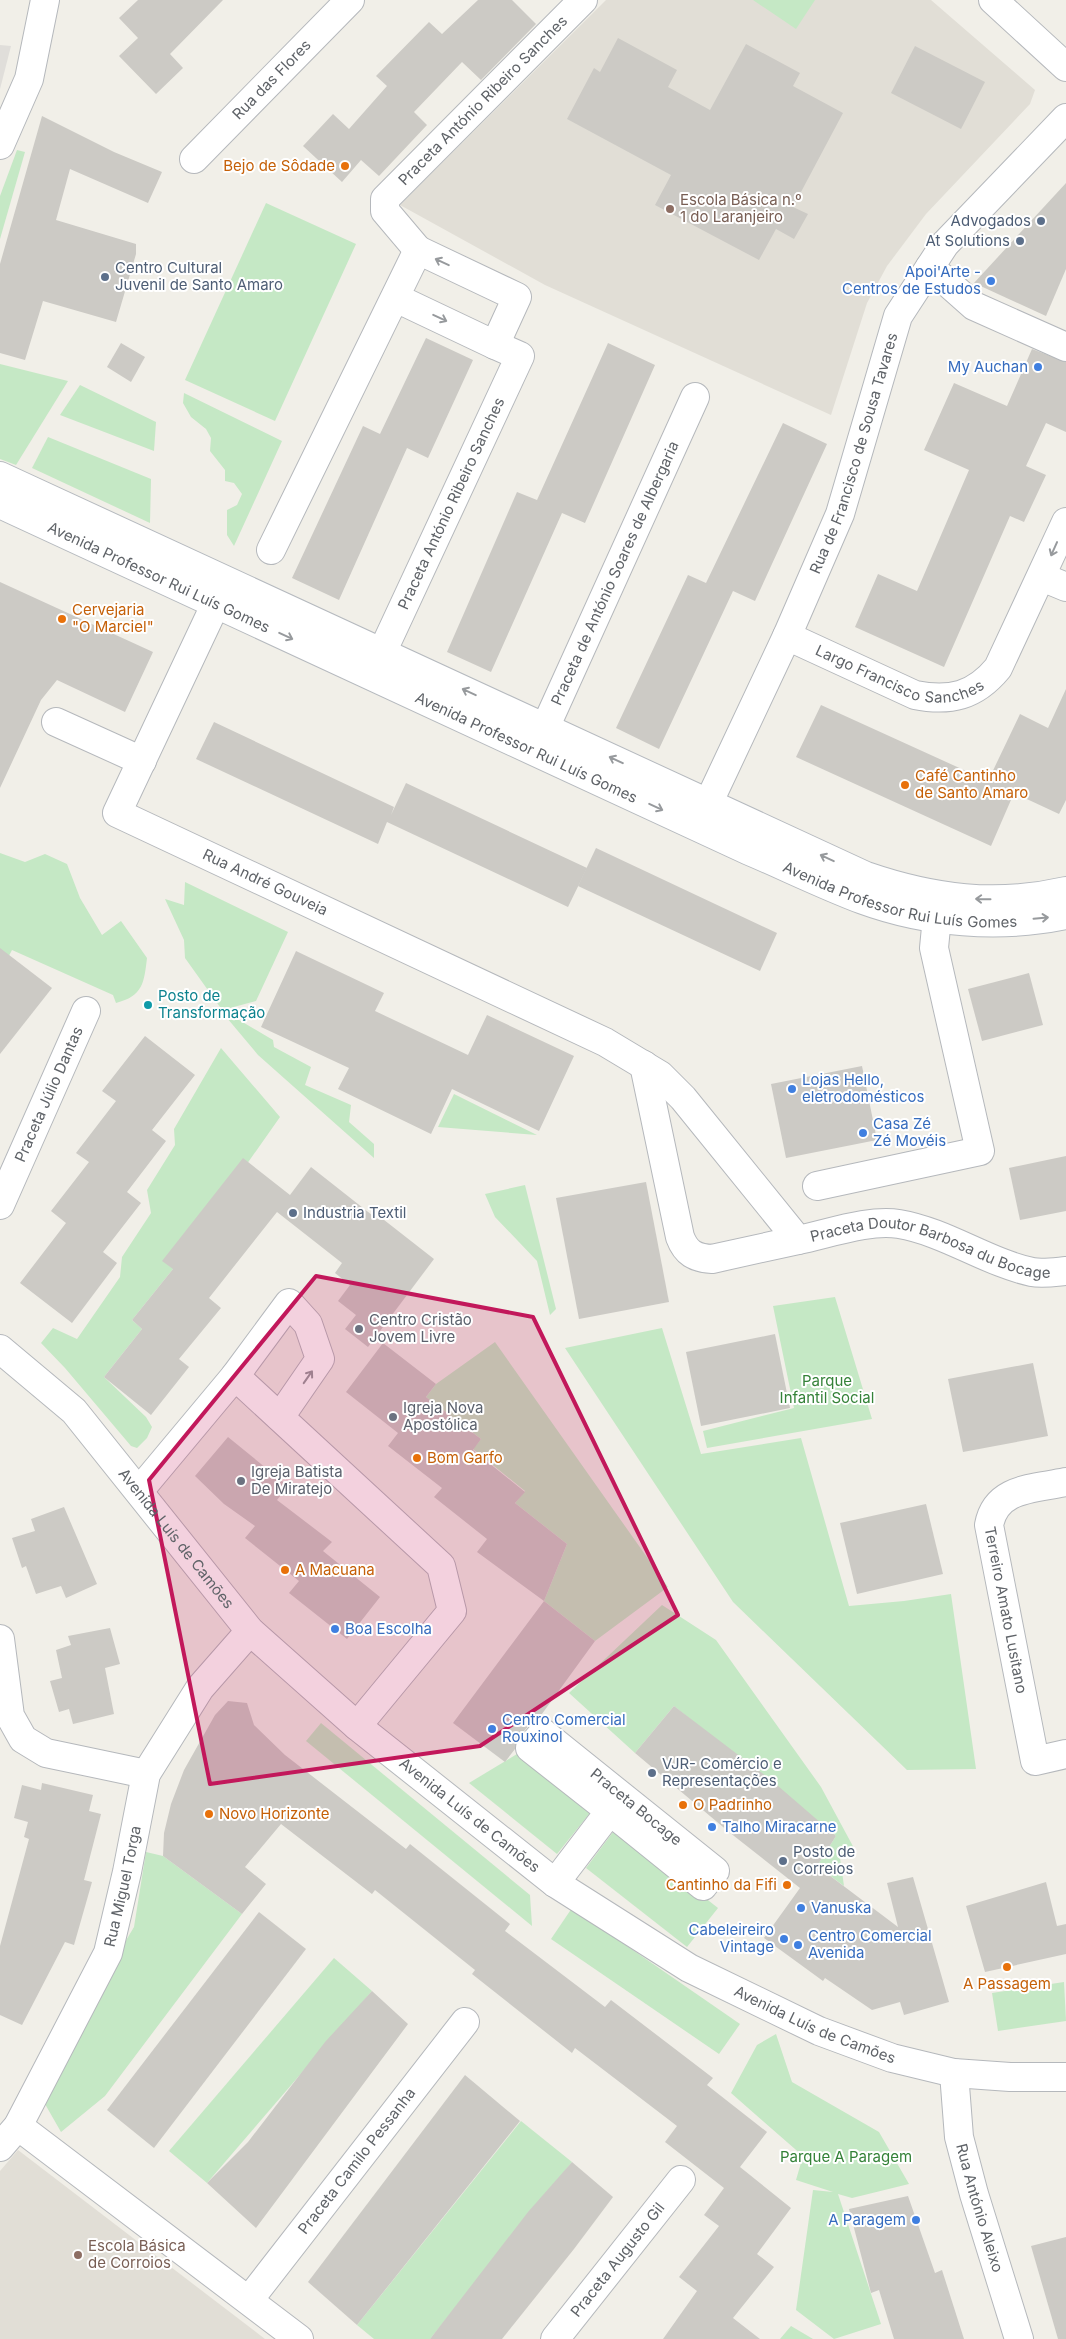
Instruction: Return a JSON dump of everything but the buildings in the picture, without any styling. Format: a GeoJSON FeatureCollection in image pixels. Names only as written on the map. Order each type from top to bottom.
{"type":"FeatureCollection","features":[{"type":"Feature","properties":{"kind":"street"},"geometry":{"type":"LineString","coordinates":[[0,145],[29,79],[45,0]]}},
{"type":"Feature","properties":{"kind":"street","name":"Rua das Flores"},"geometry":{"type":"LineString","coordinates":[[194,159],[350,0]]}},
{"type":"Feature","properties":{"kind":"street","name":"Praceta António Ribeiro Sanches"},"geometry":{"type":"LineString","coordinates":[[495,344],[517,297],[418,250],[385,211],[385,199],[583,0]]}},
{"type":"Feature","properties":{"kind":"street"},"geometry":{"type":"LineString","coordinates":[[993,0],[1066,67]]}},
{"type":"Feature","properties":{"kind":"street","name":"Rua de Francisco de Sousa Tavares"},"geometry":{"type":"LineString","coordinates":[[703,815],[787,636],[840,514],[898,316],[945,244],[1066,118]]}},
{"type":"Feature","properties":{"kind":"street"},"geometry":{"type":"LineString","coordinates":[[271,550],[418,250]]}},
{"type":"Feature","properties":{"kind":"street"},"geometry":{"type":"LineString","coordinates":[[930,267],[974,306],[1066,347]]}},
{"type":"Feature","properties":{"kind":"street","name":"Praceta António Ribeiro Sanches"},"geometry":{"type":"LineString","coordinates":[[377,664],[520,356],[396,298]]}},
{"type":"Feature","properties":{"kind":"street","name":"Praceta de António Soares de Albergaria"},"geometry":{"type":"LineString","coordinates":[[540,739],[695,397]]}},
{"type":"Feature","properties":{"kind":"street","name":"Avenida Professor Rui Luís Gomes"},"geometry":{"type":"LineString","coordinates":[[4,492],[703,815],[862,899],[915,915],[938,907],[1066,891]]}},
{"type":"Feature","properties":{"kind":"street","name":"Largo Francisco Sanches"},"geometry":{"type":"LineString","coordinates":[[787,636],[915,696],[936,700],[958,696],[974,690],[987,681],[998,668],[1054,582],[1066,522]]}},
{"type":"Feature","properties":{"kind":"street","name":"Rua André Gouveia"},"geometry":{"type":"LineString","coordinates":[[221,592],[117,813],[605,1042],[644,1065]]}},
{"type":"Feature","properties":{"kind":"street"},"geometry":{"type":"LineString","coordinates":[[56,722],[142,761]]}},
{"type":"Feature","properties":{"kind":"street"},"geometry":{"type":"LineString","coordinates":[[817,1186],[980,1151],[934,948],[938,907]]}},
{"type":"Feature","properties":{"kind":"street","name":"Avenida Professor Rui Luís Gomes"},"geometry":{"type":"LineString","coordinates":[[938,907],[978,922],[1066,915]]}},
{"type":"Feature","properties":{"kind":"street","name":"Praceta Júlio Dantas"},"geometry":{"type":"LineString","coordinates":[[0,1205],[86,1011]]}},
{"type":"Feature","properties":{"kind":"street","name":"Praceta Doutor Barbosa du Bocage"},"geometry":{"type":"LineString","coordinates":[[644,1065],[660,1075],[683,1098],[798,1240]]}},
{"type":"Feature","properties":{"kind":"street","name":"Praceta Doutor Barbosa du Bocage"},"geometry":{"type":"LineString","coordinates":[[644,1065],[680,1238],[684,1248],[701,1258],[712,1259],[877,1223],[898,1224],[918,1228],[1012,1266],[1034,1272],[1066,1271]]}},
{"type":"Feature","properties":{"kind":"street"},"geometry":{"type":"LineString","coordinates":[[139,1491],[235,1376],[290,1303],[308,1324],[320,1359],[280,1417]]}},
{"type":"Feature","properties":{"kind":"street","name":"Avenida Luís de Camões"},"geometry":{"type":"LineString","coordinates":[[0,1349],[74,1411],[250,1631],[357,1726],[555,1883],[689,1968],[819,2031],[892,2058],[954,2073],[1010,2077],[1066,2077]]}},
{"type":"Feature","properties":{"kind":"street"},"geometry":{"type":"LineString","coordinates":[[235,1376],[441,1566],[452,1611],[357,1726]]}},
{"type":"Feature","properties":{"kind":"street","name":"Terreiro Amato Lusitano"},"geometry":{"type":"LineString","coordinates":[[1066,1482],[1012,1494],[1000,1500],[991,1512],[989,1524],[1036,1761],[1066,1754]]}},
{"type":"Feature","properties":{"kind":"street","name":"Rua Miguel Torga"},"geometry":{"type":"LineString","coordinates":[[0,2148],[18,2126],[108,1953],[127,1872],[146,1774],[200,1688],[250,1631]]}},
{"type":"Feature","properties":{"kind":"street"},"geometry":{"type":"LineString","coordinates":[[0,1639],[10,1716],[23,1739],[46,1753],[146,1774]]}},
{"type":"Feature","properties":{"kind":"street","name":"Praceta Bocage"},"geometry":{"type":"LineString","coordinates":[[543,1733],[714,1871],[703,1886],[610,1811],[530,1748],[543,1733]]}},
{"type":"Feature","properties":{"kind":"street","name":"Praceta Bocage"},"geometry":{"type":"LineString","coordinates":[[555,1883],[610,1811]]}},
{"type":"Feature","properties":{"kind":"street","name":"Praceta Camilo Pessanha"},"geometry":{"type":"LineString","coordinates":[[249,2300],[464,2022]]}},
{"type":"Feature","properties":{"kind":"street","name":"Rua António Aleixo"},"geometry":{"type":"LineString","coordinates":[[954,2073],[960,2137],[974,2194],[1019,2339]]}},
{"type":"Feature","properties":{"kind":"street"},"geometry":{"type":"LineString","coordinates":[[18,2126],[300,2339]]}},
{"type":"Feature","properties":{"kind":"street","name":"Praceta Augusto Gil"},"geometry":{"type":"LineString","coordinates":[[555,2339],[681,2180]]}},
{"type":"Feature","properties":{"kind":"highlighted area"},"geometry":{"type":"Polygon","coordinates":[[[316,1276],[533,1317],[678,1615],[480,1746],[210,1784],[149,1480],[316,1276]]]}},
{"type":"Feature","properties":{"kind":"shaded area","name":"Escola Básica n.º 1 do Laranjeiro"},"geometry":{"type":"Polygon","coordinates":[[[606,0],[931,0],[1035,90],[1030,104],[926,214],[887,266],[867,303],[831,415],[545,285],[400,205],[606,0]]]}},
{"type":"Feature","properties":{"kind":"shaded area"},"geometry":{"type":"Polygon","coordinates":[[[0,45],[11,46],[0,89],[0,45]]]}},
{"type":"Feature","properties":{"kind":"shaded area","name":"Escola Básica de Corroios"},"geometry":{"type":"Polygon","coordinates":[[[18,2150],[265,2339],[0,2339],[0,2171],[18,2150]]]}},
{"type":"Feature","properties":{"kind":"green space"},"geometry":{"type":"Polygon","coordinates":[[[753,0],[815,0],[796,29],[753,0]]]}},
{"type":"Feature","properties":{"kind":"green space"},"geometry":{"type":"Polygon","coordinates":[[[17,150],[25,152],[0,239],[0,196],[17,150]]]}},
{"type":"Feature","properties":{"kind":"green space"},"geometry":{"type":"Polygon","coordinates":[[[266,203],[356,244],[275,421],[185,380],[266,203]]]}},
{"type":"Feature","properties":{"kind":"green space"},"geometry":{"type":"Polygon","coordinates":[[[0,364],[68,381],[16,465],[0,459],[0,364]]]}},
{"type":"Feature","properties":{"kind":"green space"},"geometry":{"type":"Polygon","coordinates":[[[80,385],[156,422],[154,451],[60,415],[80,385]]]}},
{"type":"Feature","properties":{"kind":"green space"},"geometry":{"type":"Polygon","coordinates":[[[184,393],[282,441],[234,546],[227,535],[227,510],[237,505],[242,494],[234,483],[225,481],[225,470],[210,451],[211,438],[206,429],[191,417],[183,403],[184,393]]]}},
{"type":"Feature","properties":{"kind":"green space"},"geometry":{"type":"Polygon","coordinates":[[[48,437],[151,479],[150,523],[32,468],[48,437]]]}},
{"type":"Feature","properties":{"kind":"green space"},"geometry":{"type":"Polygon","coordinates":[[[0,853],[25,862],[45,854],[67,864],[80,898],[102,935],[121,921],[147,958],[143,981],[132,997],[116,1003],[113,995],[12,950],[0,973],[0,853]]]}},
{"type":"Feature","properties":{"kind":"green space"},"geometry":{"type":"Polygon","coordinates":[[[185,882],[288,932],[256,1001],[230,1008],[225,1014],[185,958],[184,940],[165,899],[184,905],[185,882]]]}},
{"type":"Feature","properties":{"kind":"green space"},"geometry":{"type":"Polygon","coordinates":[[[229,1014],[273,1040],[274,1047],[311,1067],[305,1085],[351,1105],[349,1122],[374,1144],[374,1158],[258,1055],[227,1018],[229,1014]]]}},
{"type":"Feature","properties":{"kind":"green space"},"geometry":{"type":"Polygon","coordinates":[[[221,1048],[280,1117],[173,1269],[132,1320],[142,1329],[104,1377],[146,1417],[152,1427],[147,1438],[137,1448],[131,1446],[65,1368],[41,1343],[53,1328],[77,1339],[120,1277],[122,1257],[151,1213],[147,1190],[175,1145],[174,1129],[221,1048]]]}},
{"type":"Feature","properties":{"kind":"green space"},"geometry":{"type":"Polygon","coordinates":[[[454,1094],[537,1135],[438,1127],[454,1094]]]}},
{"type":"Feature","properties":{"kind":"green space"},"geometry":{"type":"Polygon","coordinates":[[[525,1185],[556,1309],[550,1315],[537,1261],[495,1217],[485,1194],[525,1185]]]}},
{"type":"Feature","properties":{"kind":"green space","name":"Parque Infantil Social"},"geometry":{"type":"Polygon","coordinates":[[[835,1297],[872,1419],[707,1448],[703,1431],[794,1408],[773,1306],[835,1297]]]}},
{"type":"Feature","properties":{"kind":"green space"},"geometry":{"type":"Polygon","coordinates":[[[662,1328],[701,1454],[801,1438],[849,1606],[951,1594],[976,1769],[907,1770],[733,1602],[565,1348],[662,1328]]]}},
{"type":"Feature","properties":{"kind":"green space"},"geometry":{"type":"Polygon","coordinates":[[[495,1342],[668,1587],[595,1641],[544,1601],[567,1544],[515,1503],[525,1491],[473,1449],[481,1439],[426,1397],[436,1384],[495,1342]]]}},
{"type":"Feature","properties":{"kind":"green space"},"geometry":{"type":"Polygon","coordinates":[[[662,1605],[716,1640],[821,1787],[855,1850],[840,1858],[844,1886],[817,1866],[836,1836],[674,1706],[635,1753],[569,1693],[662,1605]]]}},
{"type":"Feature","properties":{"kind":"green space"},"geometry":{"type":"Polygon","coordinates":[[[321,1723],[530,1895],[532,1926],[306,1741],[321,1723]]]}},
{"type":"Feature","properties":{"kind":"green space"},"geometry":{"type":"Polygon","coordinates":[[[517,1754],[590,1813],[557,1854],[469,1783],[517,1754]]]}},
{"type":"Feature","properties":{"kind":"green space"},"geometry":{"type":"Polygon","coordinates":[[[616,1828],[718,1908],[687,1947],[586,1868],[616,1828]]]}},
{"type":"Feature","properties":{"kind":"green space"},"geometry":{"type":"Polygon","coordinates":[[[146,1852],[163,1856],[242,1914],[105,2096],[61,2132],[37,2090],[134,1927],[146,1852]]]}},
{"type":"Feature","properties":{"kind":"green space"},"geometry":{"type":"Polygon","coordinates":[[[572,1908],[740,2024],[719,2054],[551,1939],[572,1908]]]}},
{"type":"Feature","properties":{"kind":"green space"},"geometry":{"type":"Polygon","coordinates":[[[334,1958],[372,1991],[207,2183],[169,2151],[334,1958]]]}},
{"type":"Feature","properties":{"kind":"green space"},"geometry":{"type":"Polygon","coordinates":[[[1064,1982],[1066,2021],[998,2031],[992,1993],[1064,1982]]]}},
{"type":"Feature","properties":{"kind":"green space","name":"Parque A Paragem"},"geometry":{"type":"Polygon","coordinates":[[[776,2034],[792,2082],[879,2132],[909,2184],[852,2198],[838,2194],[881,2324],[834,2339],[796,2310],[813,2190],[833,2192],[796,2180],[803,2156],[731,2093],[757,2045],[776,2034]]]}},
{"type":"Feature","properties":{"kind":"green space"},"geometry":{"type":"Polygon","coordinates":[[[521,2121],[572,2162],[430,2339],[374,2339],[357,2325],[521,2121]]]}},
{"type":"Feature","properties":{"kind":"green space"},"geometry":{"type":"Polygon","coordinates":[[[791,2326],[813,2339],[780,2339],[791,2326]]]}},
{"type":"Feature","properties":{"kind":"place","name":"Bejo de Sôdade"},"geometry":{"type":"Point","coordinates":[345,166]}},
{"type":"Feature","properties":{"kind":"place","name":"Escola Básica n.º 1 do Laranjeiro"},"geometry":{"type":"Point","coordinates":[670,209]}},
{"type":"Feature","properties":{"kind":"place","name":"Advogados"},"geometry":{"type":"Point","coordinates":[1041,221]}},
{"type":"Feature","properties":{"kind":"place","name":"At Solutions"},"geometry":{"type":"Point","coordinates":[1020,241]}},
{"type":"Feature","properties":{"kind":"place","name":"Centro Cultural Juvenil de Santo Amaro"},"geometry":{"type":"Point","coordinates":[105,277]}},
{"type":"Feature","properties":{"kind":"place","name":"Apoi'Arte - Centros de Estudos"},"geometry":{"type":"Point","coordinates":[991,281]}},
{"type":"Feature","properties":{"kind":"place","name":"My Auchan"},"geometry":{"type":"Point","coordinates":[1038,367]}},
{"type":"Feature","properties":{"kind":"place","name":"Cervejaria \"O Marciel\""},"geometry":{"type":"Point","coordinates":[62,619]}},
{"type":"Feature","properties":{"kind":"place","name":"Café Cantinho de Santo Amaro"},"geometry":{"type":"Point","coordinates":[905,785]}},
{"type":"Feature","properties":{"kind":"place","name":"Posto de Transformação"},"geometry":{"type":"Point","coordinates":[148,1005]}},
{"type":"Feature","properties":{"kind":"place","name":"Lojas Hello, eletrodomésticos"},"geometry":{"type":"Point","coordinates":[792,1089]}},
{"type":"Feature","properties":{"kind":"place","name":"Casa Zé Zé Movéis"},"geometry":{"type":"Point","coordinates":[863,1133]}},
{"type":"Feature","properties":{"kind":"place","name":"Industria Textil"},"geometry":{"type":"Point","coordinates":[293,1213]}},
{"type":"Feature","properties":{"kind":"place","name":"Centro Cristão Jovem Livre"},"geometry":{"type":"Point","coordinates":[359,1329]}},
{"type":"Feature","properties":{"kind":"place","name":"Igreja Nova Apostólica"},"geometry":{"type":"Point","coordinates":[393,1417]}},
{"type":"Feature","properties":{"kind":"place","name":"Bom Garfo"},"geometry":{"type":"Point","coordinates":[417,1458]}},
{"type":"Feature","properties":{"kind":"place","name":"Igreja Batista De Miratejo"},"geometry":{"type":"Point","coordinates":[241,1481]}},
{"type":"Feature","properties":{"kind":"place","name":"A Macuana"},"geometry":{"type":"Point","coordinates":[285,1570]}},
{"type":"Feature","properties":{"kind":"place","name":"Boa Escolha"},"geometry":{"type":"Point","coordinates":[335,1629]}},
{"type":"Feature","properties":{"kind":"place","name":"Centro Comercial Rouxinol"},"geometry":{"type":"Point","coordinates":[492,1729]}},
{"type":"Feature","properties":{"kind":"place","name":"VJR- Comércio e Representações"},"geometry":{"type":"Point","coordinates":[652,1773]}},
{"type":"Feature","properties":{"kind":"place","name":"O Padrinho"},"geometry":{"type":"Point","coordinates":[683,1805]}},
{"type":"Feature","properties":{"kind":"place","name":"Novo Horizonte"},"geometry":{"type":"Point","coordinates":[209,1814]}},
{"type":"Feature","properties":{"kind":"place","name":"Talho Miracarne"},"geometry":{"type":"Point","coordinates":[712,1827]}},
{"type":"Feature","properties":{"kind":"place","name":"Posto de Correios"},"geometry":{"type":"Point","coordinates":[783,1861]}},
{"type":"Feature","properties":{"kind":"place","name":"Cantinho da Fifi"},"geometry":{"type":"Point","coordinates":[787,1885]}},
{"type":"Feature","properties":{"kind":"place","name":"Vanuska"},"geometry":{"type":"Point","coordinates":[801,1908]}},
{"type":"Feature","properties":{"kind":"place","name":"Cabeleireiro Vintage"},"geometry":{"type":"Point","coordinates":[784,1939]}},
{"type":"Feature","properties":{"kind":"place","name":"Centro Comercial Avenida"},"geometry":{"type":"Point","coordinates":[798,1945]}},
{"type":"Feature","properties":{"kind":"place","name":"A Passagem"},"geometry":{"type":"Point","coordinates":[1007,1967]}},
{"type":"Feature","properties":{"kind":"place","name":"A Paragem"},"geometry":{"type":"Point","coordinates":[916,2220]}},
{"type":"Feature","properties":{"kind":"place","name":"Escola Básica de Corroios"},"geometry":{"type":"Point","coordinates":[78,2255]}}]}
